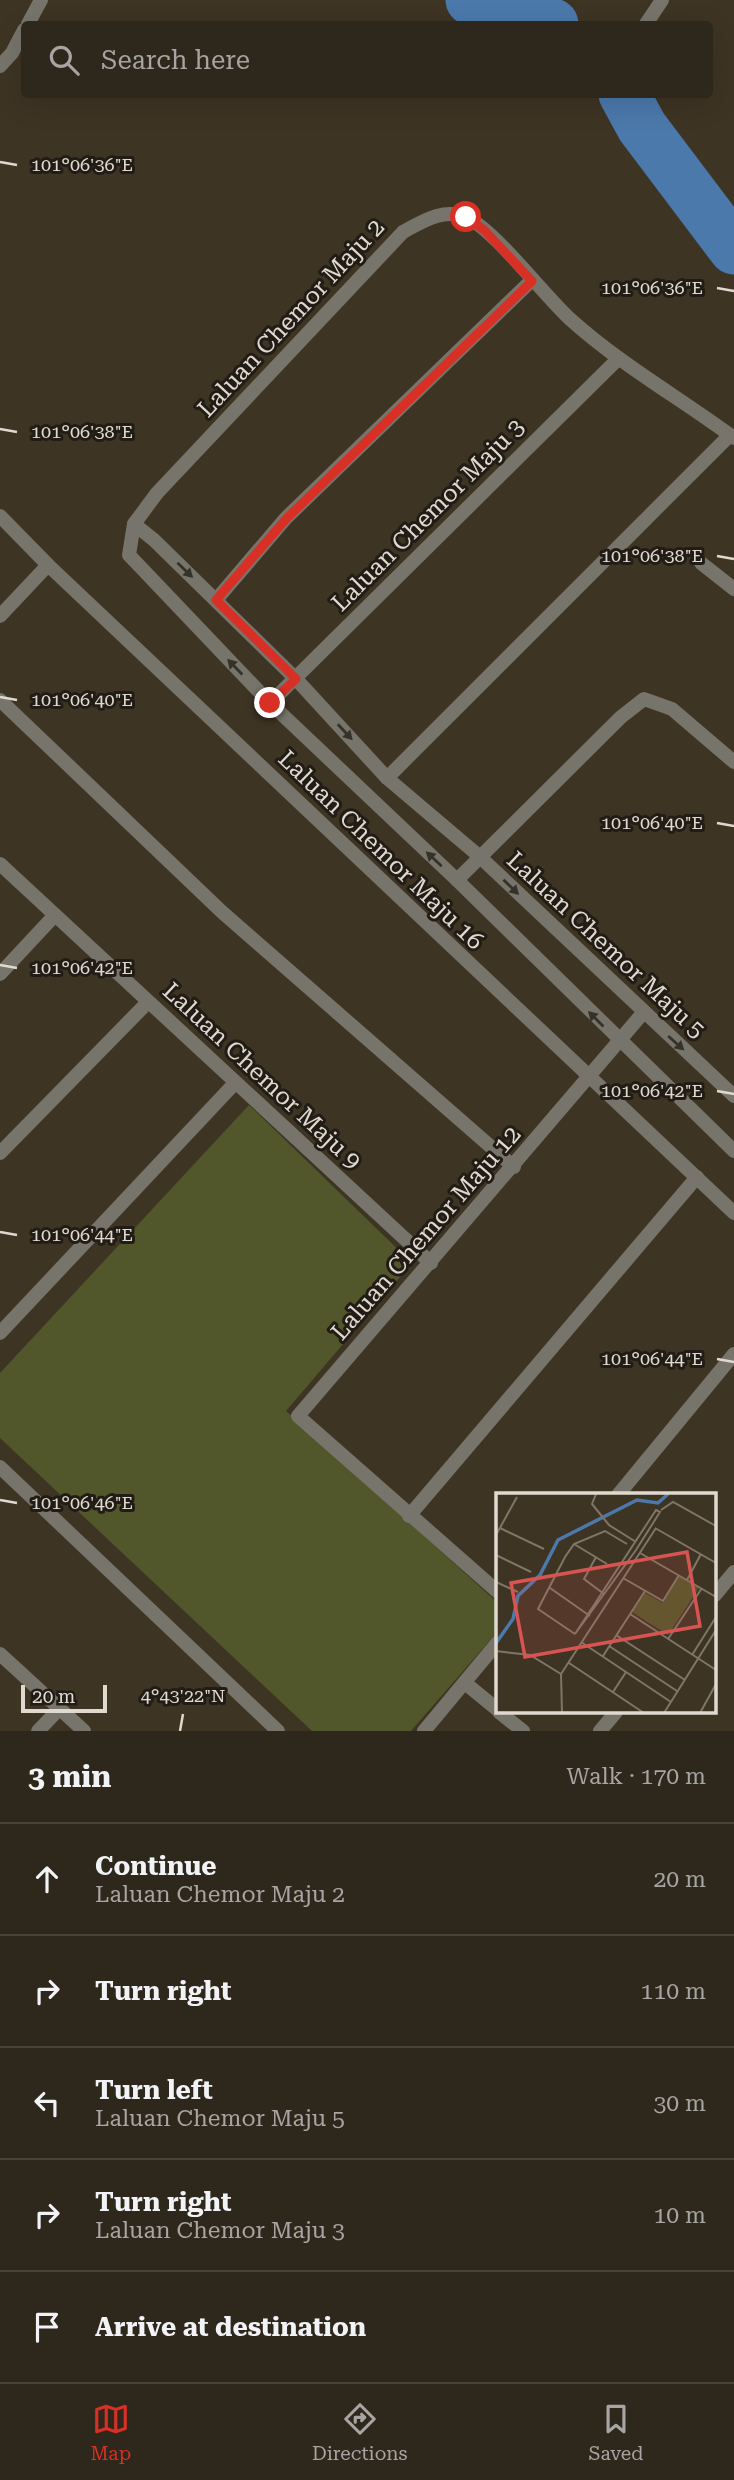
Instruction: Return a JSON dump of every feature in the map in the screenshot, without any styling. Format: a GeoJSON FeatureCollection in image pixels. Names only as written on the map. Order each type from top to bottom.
{"type":"FeatureCollection","features":[{"type":"Feature","properties":{"kind":"street"},"geometry":{"type":"LineString","coordinates":[[30,21],[41,0]]}},
{"type":"Feature","properties":{"kind":"street"},"geometry":{"type":"LineString","coordinates":[[648,21],[662,0]]}},
{"type":"Feature","properties":{"kind":"street"},"geometry":{"type":"LineString","coordinates":[[0,66],[12,53],[21,36]]}},
{"type":"Feature","properties":{"kind":"street","name":"Laluan Chemor Maju 2"},"geometry":{"type":"LineString","coordinates":[[134,524],[157,493],[403,232],[435,214],[466,217],[484,230],[532,281],[618,359],[732,437]]}},
{"type":"Feature","properties":{"kind":"street"},"geometry":{"type":"LineString","coordinates":[[216,600],[286,519],[532,281]]}},
{"type":"Feature","properties":{"kind":"street","name":"Laluan Chemor Maju 3"},"geometry":{"type":"LineString","coordinates":[[270,703],[618,359]]}},
{"type":"Feature","properties":{"kind":"street"},"geometry":{"type":"LineString","coordinates":[[387,778],[732,437]]}},
{"type":"Feature","properties":{"kind":"street","name":"Laluan Chemor Maju 16"},"geometry":{"type":"LineString","coordinates":[[0,516],[48,565],[586,1076],[734,1213]]}},
{"type":"Feature","properties":{"kind":"street"},"geometry":{"type":"LineString","coordinates":[[134,524],[128,555],[270,703],[457,880],[734,1151]]}},
{"type":"Feature","properties":{"kind":"street","name":"Laluan Chemor Maju 5"},"geometry":{"type":"LineString","coordinates":[[134,524],[296,679],[387,778],[479,856],[734,1096]]}},
{"type":"Feature","properties":{"kind":"street"},"geometry":{"type":"LineString","coordinates":[[701,563],[734,589]]}},
{"type":"Feature","properties":{"kind":"street"},"geometry":{"type":"LineString","coordinates":[[0,616],[48,565]]}},
{"type":"Feature","properties":{"kind":"street"},"geometry":{"type":"LineString","coordinates":[[0,699],[222,912],[514,1167]]}},
{"type":"Feature","properties":{"kind":"street","name":"Laluan Chemor Maju 5"},"geometry":{"type":"LineString","coordinates":[[457,880],[621,717],[644,699],[672,709],[734,762]]}},
{"type":"Feature","properties":{"kind":"street","name":"Laluan Chemor Maju 9"},"geometry":{"type":"LineString","coordinates":[[0,864],[431,1263]]}},
{"type":"Feature","properties":{"kind":"street"},"geometry":{"type":"LineString","coordinates":[[0,974],[55,915]]}},
{"type":"Feature","properties":{"kind":"street"},"geometry":{"type":"LineString","coordinates":[[0,1153],[148,1002]]}},
{"type":"Feature","properties":{"kind":"street","name":"Laluan Chemor Maju 12"},"geometry":{"type":"LineString","coordinates":[[408,1516],[298,1416],[514,1167],[586,1076],[643,1013]]}},
{"type":"Feature","properties":{"kind":"street"},"geometry":{"type":"LineString","coordinates":[[0,1333],[235,1083]]}},
{"type":"Feature","properties":{"kind":"street"},"geometry":{"type":"LineString","coordinates":[[496,1590],[408,1516],[697,1177]]}},
{"type":"Feature","properties":{"kind":"street"},"geometry":{"type":"LineString","coordinates":[[620,1493],[734,1354]]}},
{"type":"Feature","properties":{"kind":"street"},"geometry":{"type":"LineString","coordinates":[[0,1467],[278,1731]]}},
{"type":"Feature","properties":{"kind":"street"},"geometry":{"type":"LineString","coordinates":[[716,1594],[734,1572]]}},
{"type":"Feature","properties":{"kind":"street"},"geometry":{"type":"LineString","coordinates":[[424,1731],[496,1644]]}},
{"type":"Feature","properties":{"kind":"street"},"geometry":{"type":"LineString","coordinates":[[0,1654],[84,1731]]}},
{"type":"Feature","properties":{"kind":"street"},"geometry":{"type":"LineString","coordinates":[[465,1683],[496,1709]]}},
{"type":"Feature","properties":{"kind":"street"},"geometry":{"type":"LineString","coordinates":[[38,1731],[60,1708]]}},
{"type":"Feature","properties":{"kind":"street"},"geometry":{"type":"LineString","coordinates":[[503,1714],[523,1731]]}},
{"type":"Feature","properties":{"kind":"street"},"geometry":{"type":"LineString","coordinates":[[600,1731],[614,1714]]}},
{"type":"Feature","properties":{"kind":"green space"},"geometry":{"type":"Polygon","coordinates":[[[249,1105],[412,1263],[286,1411],[496,1601],[496,1633],[411,1731],[312,1731],[0,1438],[0,1373],[249,1105]]]}},
{"type":"Feature","properties":{"kind":"waterway"},"geometry":{"type":"LineString","coordinates":[[471,0],[543,21]]}},
{"type":"Feature","properties":{"kind":"waterway"},"geometry":{"type":"LineString","coordinates":[[626,98],[642,127],[734,249]]}},
{"type":"Feature","properties":{"kind":"route"},"geometry":{"type":"LineString","coordinates":[[270,703],[296,679],[216,600],[286,519],[532,281],[484,230],[466,217]]}}]}
